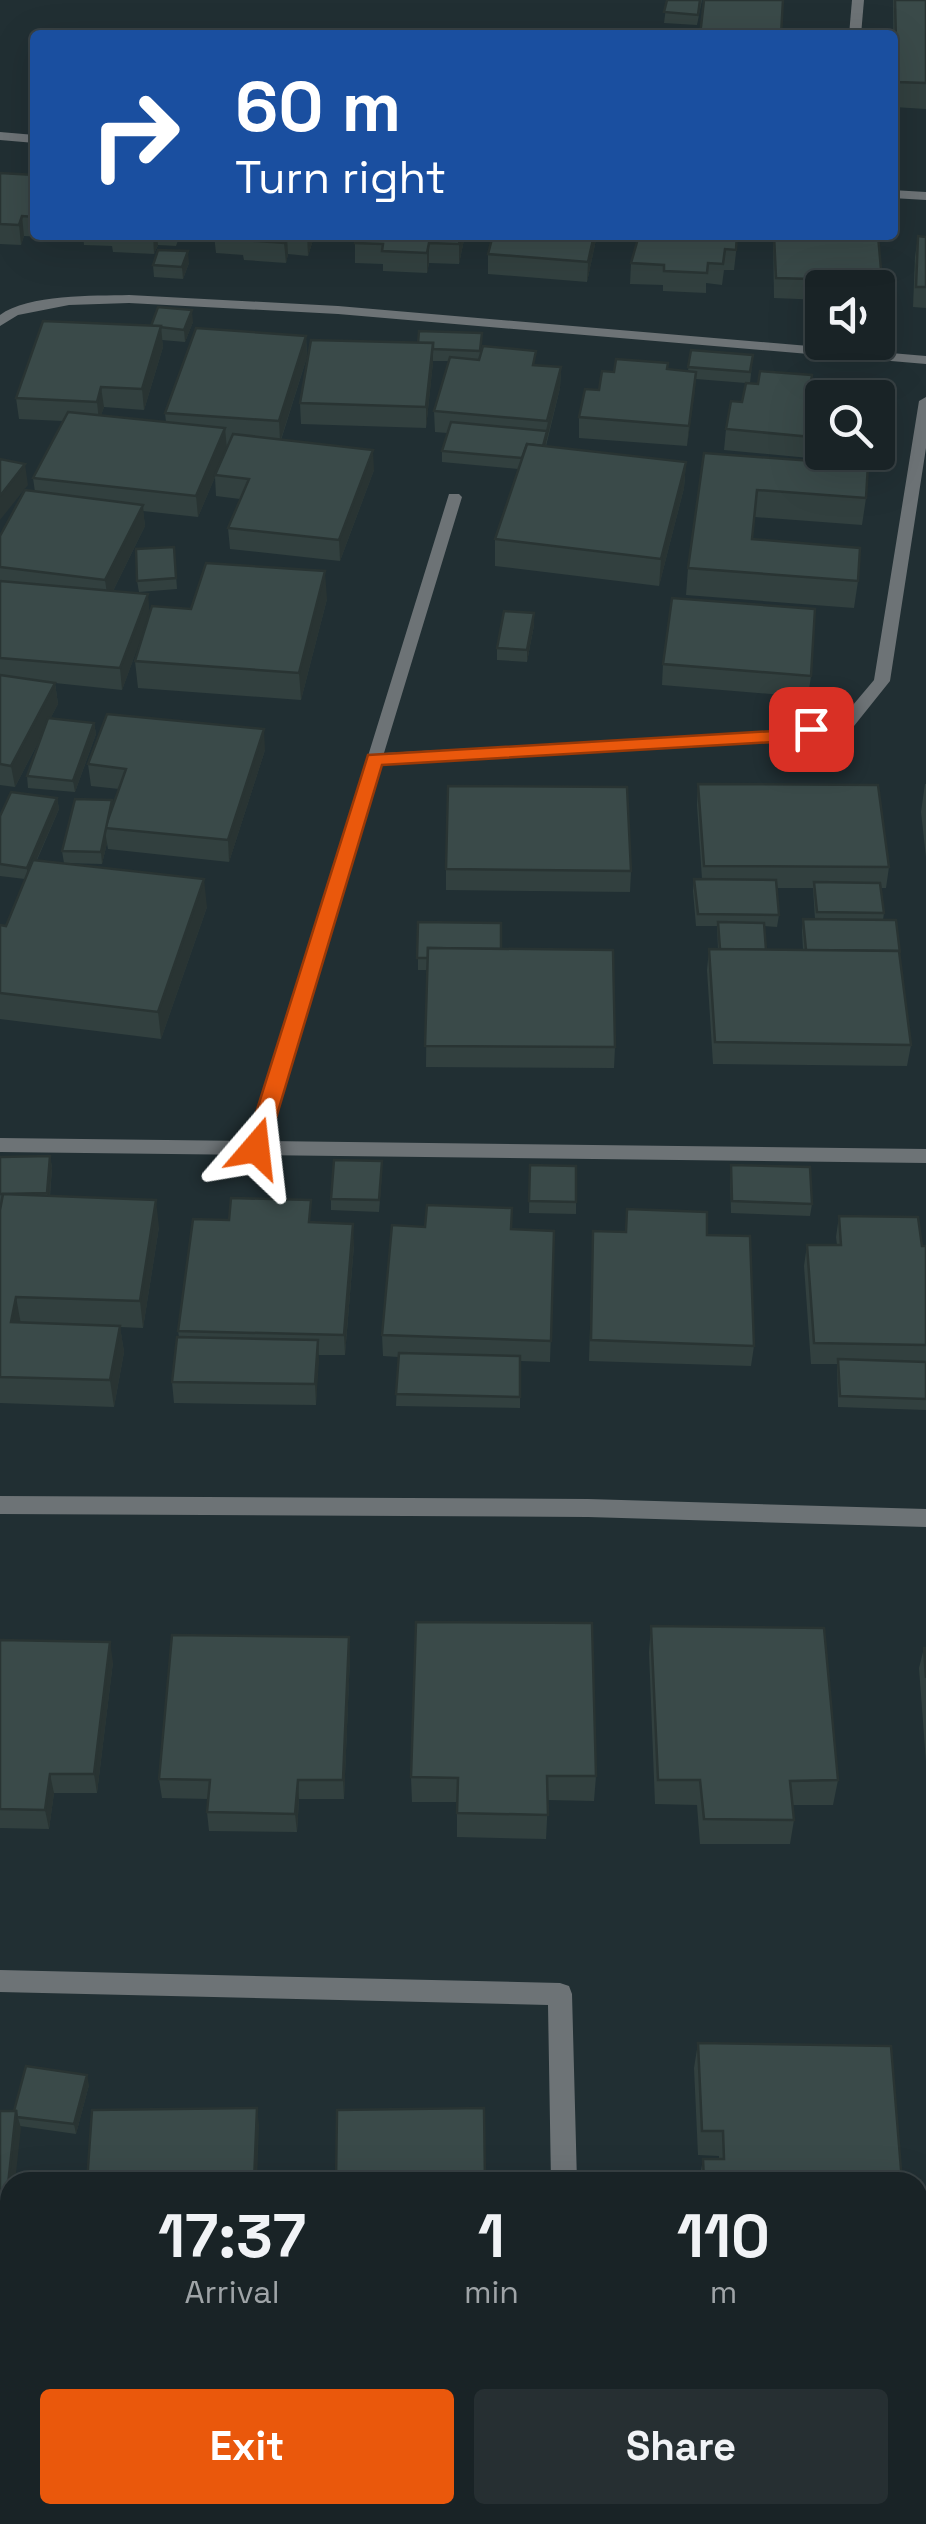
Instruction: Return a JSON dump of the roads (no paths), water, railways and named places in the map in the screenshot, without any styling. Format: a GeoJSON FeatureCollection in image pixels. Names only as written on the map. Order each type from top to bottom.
{"type":"FeatureCollection","features":[{"type":"Feature","properties":{"kind":"street"},"geometry":{"type":"LineString","coordinates":[[855,30],[858,0]]}},
{"type":"Feature","properties":{"kind":"street"},"geometry":{"type":"LineString","coordinates":[[0,136],[30,139]]}},
{"type":"Feature","properties":{"kind":"street"},"geometry":{"type":"LineString","coordinates":[[898,194],[926,196]]}},
{"type":"Feature","properties":{"kind":"street"},"geometry":{"type":"LineString","coordinates":[[0,322],[13,312],[68,301],[129,300],[338,310],[926,360]]}},
{"type":"Feature","properties":{"kind":"street"},"geometry":{"type":"LineString","coordinates":[[374,759],[774,736],[848,722],[882,681],[926,402]]}},
{"type":"Feature","properties":{"kind":"street"},"geometry":{"type":"LineString","coordinates":[[256,1148],[454,497]]}},
{"type":"Feature","properties":{"kind":"street"},"geometry":{"type":"LineString","coordinates":[[0,1145],[926,1156]]}},
{"type":"Feature","properties":{"kind":"street"},"geometry":{"type":"LineString","coordinates":[[0,1505],[588,1508],[926,1518]]}},
{"type":"Feature","properties":{"kind":"street"},"geometry":{"type":"LineString","coordinates":[[0,1981],[560,1994],[564,2172]]}}]}
